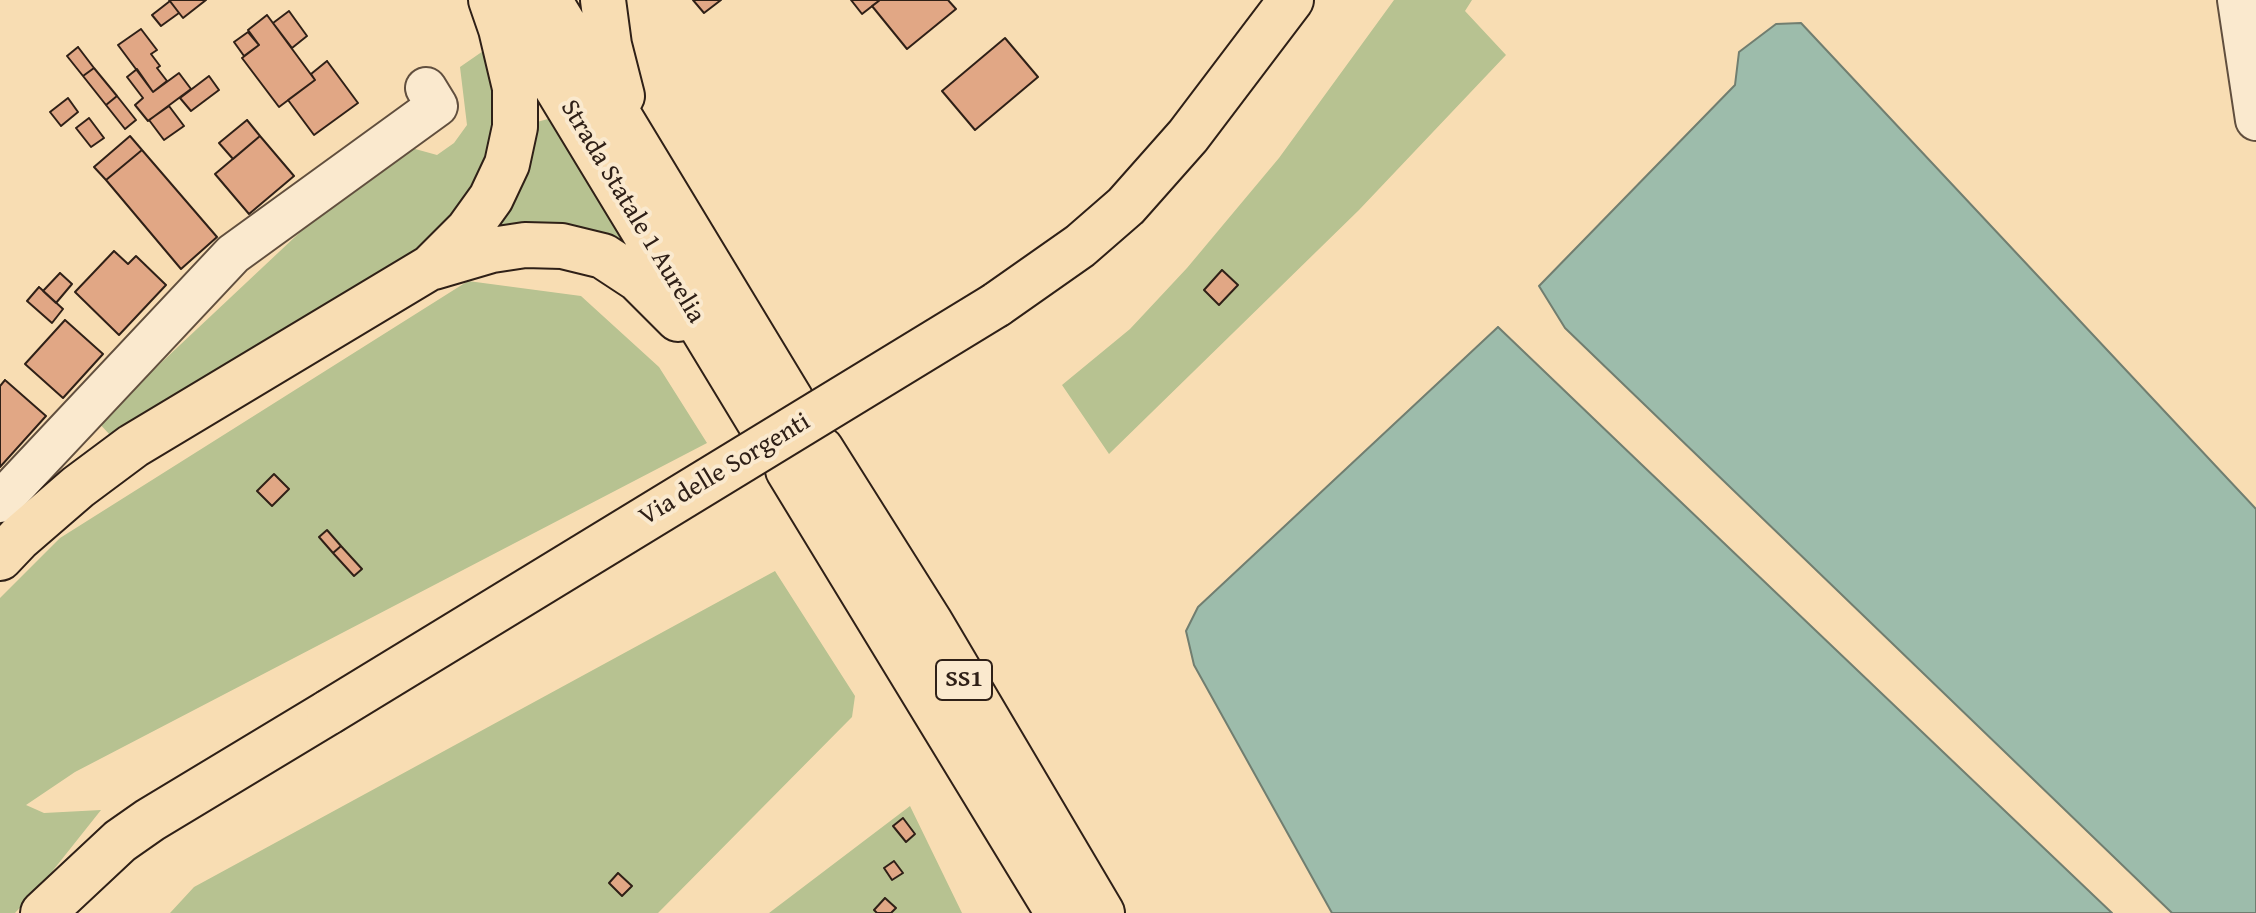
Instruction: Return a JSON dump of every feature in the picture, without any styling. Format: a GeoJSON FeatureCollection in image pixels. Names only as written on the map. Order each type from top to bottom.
{"type":"FeatureCollection","features":[{"type":"Feature","properties":{"kind":"main road"},"geometry":{"type":"LineString","coordinates":[[0,558],[78,487],[133,446],[431,267],[468,230],[491,198],[507,164],[515,127],[515,88],[491,0]]}},
{"type":"Feature","properties":{"kind":"main road","name":"Strada Statale 1 Aurelia"},"geometry":{"type":"LineString","coordinates":[[504,0],[763,403]]}},
{"type":"Feature","properties":{"kind":"main road","name":"Strada Statale 1 Aurelia"},"geometry":{"type":"LineString","coordinates":[[549,0],[630,133],[763,403]]}},
{"type":"Feature","properties":{"kind":"main road"},"geometry":{"type":"LineString","coordinates":[[603,0],[609,45],[630,133]]}},
{"type":"Feature","properties":{"kind":"main road","name":"Via delle Sorgenti"},"geometry":{"type":"LineString","coordinates":[[43,913],[120,841],[150,820],[996,305],[1080,246],[1126,206],[1188,136],[1291,0]]}},
{"type":"Feature","properties":{"kind":"main road"},"geometry":{"type":"LineString","coordinates":[[431,267],[492,250],[525,245],[562,246],[603,256],[638,279],[664,302],[763,403]]}},
{"type":"Feature","properties":{"kind":"main road","name":"SS1"},"geometry":{"type":"LineString","coordinates":[[1058,913],[804,459],[930,622],[1102,913]]}},
{"type":"Feature","properties":{"kind":"main road","name":"Via delle Sorgenti"},"geometry":{"type":"LineString","coordinates":[[67,913],[94,865]]}},
{"type":"Feature","properties":{"kind":"street"},"geometry":{"type":"LineString","coordinates":[[2238,0],[2256,120]]}},
{"type":"Feature","properties":{"kind":"street"},"geometry":{"type":"LineString","coordinates":[[0,502],[233,254],[437,106],[426,88]]}},
{"type":"Feature","properties":{"kind":"green space"},"geometry":{"type":"Polygon","coordinates":[[[1394,0],[1472,0],[1465,11],[1506,55],[1359,210],[1109,454],[1062,385],[1130,329],[1187,268],[1279,158],[1394,0]]]}},
{"type":"Feature","properties":{"kind":"green space"},"geometry":{"type":"Polygon","coordinates":[[[486,49],[496,132],[479,194],[418,254],[123,431],[110,435],[98,422],[313,220],[408,147],[437,155],[454,143],[467,125],[460,67],[486,49]]]}},
{"type":"Feature","properties":{"kind":"green space"},"geometry":{"type":"Polygon","coordinates":[[[548,119],[554,122],[627,247],[502,232],[499,224],[533,123],[548,119]]]}},
{"type":"Feature","properties":{"kind":"green space"},"geometry":{"type":"Polygon","coordinates":[[[468,281],[581,296],[659,367],[707,443],[75,772],[26,805],[44,813],[101,810],[15,913],[0,913],[0,598],[60,538],[468,281]]]}},
{"type":"Feature","properties":{"kind":"green space"},"geometry":{"type":"Polygon","coordinates":[[[775,571],[855,696],[852,717],[658,913],[170,913],[194,887],[775,571]]]}},
{"type":"Feature","properties":{"kind":"green space"},"geometry":{"type":"Polygon","coordinates":[[[910,806],[962,913],[769,913],[910,806]]]}},
{"type":"Feature","properties":{"kind":"shaded area"},"geometry":{"type":"Polygon","coordinates":[[[1801,23],[2256,509],[2256,913],[2172,913],[1565,328],[1539,286],[1735,85],[1739,52],[1776,24],[1801,23]]]}},
{"type":"Feature","properties":{"kind":"shaded area"},"geometry":{"type":"Polygon","coordinates":[[[1498,327],[2112,913],[1332,913],[1194,665],[1186,631],[1198,607],[1498,327]]]}},
{"type":"Feature","properties":{"kind":"building"},"geometry":{"type":"Polygon","coordinates":[[[169,0],[206,0],[183,18],[169,0]]]}},
{"type":"Feature","properties":{"kind":"building"},"geometry":{"type":"Polygon","coordinates":[[[693,0],[721,0],[704,13],[693,0]]]}},
{"type":"Feature","properties":{"kind":"building"},"geometry":{"type":"Polygon","coordinates":[[[851,0],[880,0],[862,14],[851,0]]]}},
{"type":"Feature","properties":{"kind":"building"},"geometry":{"type":"Polygon","coordinates":[[[880,0],[948,0],[956,9],[907,49],[872,6],[880,0]]]}},
{"type":"Feature","properties":{"kind":"building"},"geometry":{"type":"Polygon","coordinates":[[[170,1],[179,13],[161,26],[152,15],[170,1]]]}},
{"type":"Feature","properties":{"kind":"building"},"geometry":{"type":"Polygon","coordinates":[[[289,11],[307,36],[292,48],[273,23],[289,11]]]}},
{"type":"Feature","properties":{"kind":"building"},"geometry":{"type":"Polygon","coordinates":[[[267,15],[315,80],[279,107],[242,58],[259,45],[248,30],[267,15]]]}},
{"type":"Feature","properties":{"kind":"building"},"geometry":{"type":"Polygon","coordinates":[[[141,29],[157,50],[151,54],[167,81],[153,92],[118,45],[141,29]]]}},
{"type":"Feature","properties":{"kind":"building"},"geometry":{"type":"Polygon","coordinates":[[[248,32],[259,45],[244,56],[234,42],[248,32]]]}},
{"type":"Feature","properties":{"kind":"building"},"geometry":{"type":"Polygon","coordinates":[[[1005,38],[1038,77],[975,130],[942,91],[1005,38]]]}},
{"type":"Feature","properties":{"kind":"building"},"geometry":{"type":"Polygon","coordinates":[[[78,47],[94,68],[83,76],[67,56],[78,47]]]}},
{"type":"Feature","properties":{"kind":"building"},"geometry":{"type":"Polygon","coordinates":[[[327,61],[358,103],[314,135],[288,100],[315,80],[311,74],[327,61]]]}},
{"type":"Feature","properties":{"kind":"building"},"geometry":{"type":"Polygon","coordinates":[[[94,68],[117,96],[106,105],[83,76],[94,68]]]}},
{"type":"Feature","properties":{"kind":"building"},"geometry":{"type":"Polygon","coordinates":[[[137,69],[153,92],[179,73],[191,89],[148,121],[135,105],[143,98],[127,77],[137,69]]]}},
{"type":"Feature","properties":{"kind":"building"},"geometry":{"type":"Polygon","coordinates":[[[209,76],[219,90],[191,111],[180,98],[209,76]]]}},
{"type":"Feature","properties":{"kind":"building"},"geometry":{"type":"Polygon","coordinates":[[[117,96],[136,120],[125,129],[106,105],[117,96]]]}},
{"type":"Feature","properties":{"kind":"building"},"geometry":{"type":"Polygon","coordinates":[[[68,98],[78,112],[61,126],[50,112],[68,98]]]}},
{"type":"Feature","properties":{"kind":"building"},"geometry":{"type":"Polygon","coordinates":[[[169,106],[184,126],[164,140],[149,120],[169,106]]]}},
{"type":"Feature","properties":{"kind":"building"},"geometry":{"type":"Polygon","coordinates":[[[89,118],[104,138],[91,147],[76,128],[89,118]]]}},
{"type":"Feature","properties":{"kind":"building"},"geometry":{"type":"Polygon","coordinates":[[[247,120],[260,136],[233,159],[219,143],[247,120]]]}},
{"type":"Feature","properties":{"kind":"building"},"geometry":{"type":"Polygon","coordinates":[[[130,136],[142,150],[106,180],[94,167],[130,136]]]}},
{"type":"Feature","properties":{"kind":"building"},"geometry":{"type":"Polygon","coordinates":[[[260,136],[294,176],[249,214],[215,174],[260,136]]]}},
{"type":"Feature","properties":{"kind":"building"},"geometry":{"type":"Polygon","coordinates":[[[142,150],[217,237],[181,269],[106,180],[142,150]]]}},
{"type":"Feature","properties":{"kind":"building"},"geometry":{"type":"Polygon","coordinates":[[[114,251],[128,264],[136,256],[166,285],[119,335],[75,292],[114,251]]]}},
{"type":"Feature","properties":{"kind":"building"},"geometry":{"type":"Polygon","coordinates":[[[1222,270],[1238,285],[1219,305],[1204,290],[1222,270]]]}},
{"type":"Feature","properties":{"kind":"building"},"geometry":{"type":"Polygon","coordinates":[[[60,273],[72,284],[56,303],[43,291],[60,273]]]}},
{"type":"Feature","properties":{"kind":"building"},"geometry":{"type":"Polygon","coordinates":[[[39,287],[63,309],[52,323],[27,301],[39,287]]]}},
{"type":"Feature","properties":{"kind":"building"},"geometry":{"type":"Polygon","coordinates":[[[65,320],[103,354],[63,398],[25,364],[65,320]]]}},
{"type":"Feature","properties":{"kind":"building"},"geometry":{"type":"Polygon","coordinates":[[[5,380],[46,416],[0,467],[0,386],[5,380]]]}},
{"type":"Feature","properties":{"kind":"building"},"geometry":{"type":"Polygon","coordinates":[[[274,474],[289,489],[272,506],[257,491],[274,474]]]}},
{"type":"Feature","properties":{"kind":"building"},"geometry":{"type":"Polygon","coordinates":[[[327,530],[341,546],[333,553],[319,537],[327,530]]]}},
{"type":"Feature","properties":{"kind":"building"},"geometry":{"type":"Polygon","coordinates":[[[341,546],[362,569],[354,576],[333,553],[341,546]]]}},
{"type":"Feature","properties":{"kind":"building"},"geometry":{"type":"Polygon","coordinates":[[[903,818],[915,834],[906,842],[893,826],[903,818]]]}},
{"type":"Feature","properties":{"kind":"building"},"geometry":{"type":"Polygon","coordinates":[[[894,861],[903,873],[892,880],[884,868],[894,861]]]}},
{"type":"Feature","properties":{"kind":"building"},"geometry":{"type":"Polygon","coordinates":[[[618,873],[632,886],[622,896],[609,883],[618,873]]]}},
{"type":"Feature","properties":{"kind":"building"},"geometry":{"type":"Polygon","coordinates":[[[885,898],[896,908],[891,913],[877,913],[874,910],[885,898]]]}}]}
